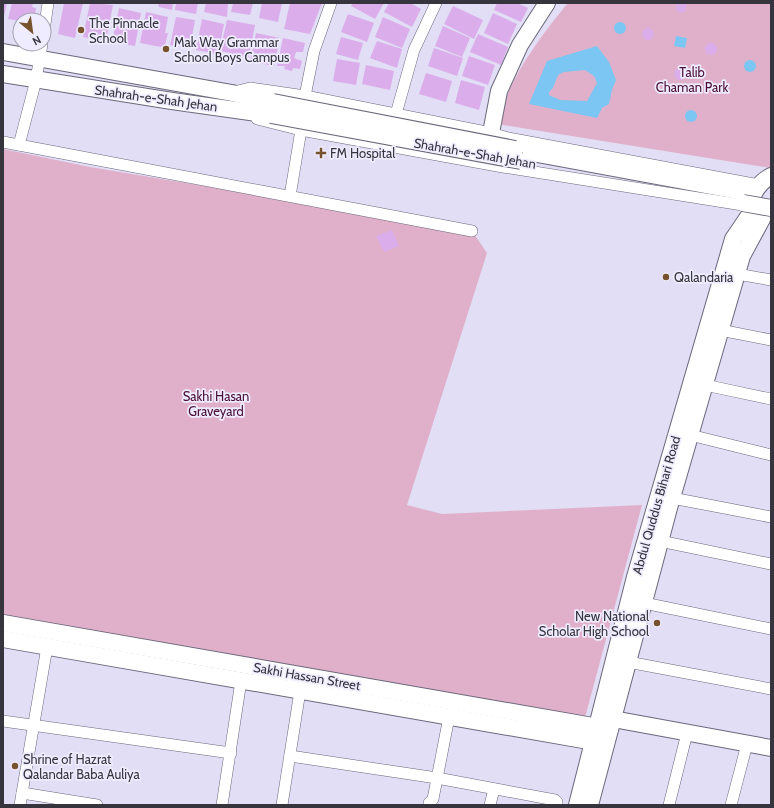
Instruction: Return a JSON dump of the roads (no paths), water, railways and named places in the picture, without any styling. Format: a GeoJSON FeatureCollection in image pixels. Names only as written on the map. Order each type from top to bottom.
{"type":"FeatureCollection","features":[{"type":"Feature","properties":{"kind":"main road"},"geometry":{"type":"LineString","coordinates":[[491,133],[499,91],[520,45],[547,3]]}},
{"type":"Feature","properties":{"kind":"main road","name":"Shahrah-e-Shah Jehan"},"geometry":{"type":"LineString","coordinates":[[46,52],[232,92],[272,108],[761,213]]}},
{"type":"Feature","properties":{"kind":"main road","name":"Shahrah-e-Shah Jehan"},"geometry":{"type":"LineString","coordinates":[[3,74],[246,111],[272,108],[771,196]]}},
{"type":"Feature","properties":{"kind":"main road"},"geometry":{"type":"LineString","coordinates":[[761,213],[753,195],[765,180]]}},
{"type":"Feature","properties":{"kind":"main road","name":"Abdul Quddus Bihari Road"},"geometry":{"type":"LineString","coordinates":[[577,805],[628,662],[660,541],[720,330],[742,256],[761,213]]}},
{"type":"Feature","properties":{"kind":"main road","name":"Abdul Quddus Bihari Road"},"geometry":{"type":"LineString","coordinates":[[590,805],[603,732],[635,578],[734,239],[761,213]]}},
{"type":"Feature","properties":{"kind":"main road","name":"Sakhi Hassan Street"},"geometry":{"type":"LineString","coordinates":[[3,623],[603,732]]}},
{"type":"Feature","properties":{"kind":"main road","name":"Sakhi Hassan Street"},"geometry":{"type":"LineString","coordinates":[[3,639],[449,717],[603,732]]}},
{"type":"Feature","properties":{"kind":"main road"},"geometry":{"type":"LineString","coordinates":[[603,732],[687,733],[771,748]]}},
{"type":"Feature","properties":{"kind":"street"},"geometry":{"type":"LineString","coordinates":[[305,96],[314,51],[331,3]]}},
{"type":"Feature","properties":{"kind":"street"},"geometry":{"type":"LineString","coordinates":[[396,114],[414,50],[436,3]]}},
{"type":"Feature","properties":{"kind":"street"},"geometry":{"type":"LineString","coordinates":[[19,145],[36,80],[41,52]]}},
{"type":"Feature","properties":{"kind":"street"},"geometry":{"type":"LineString","coordinates":[[232,92],[250,88],[305,96],[491,133],[508,138],[765,180]]}},
{"type":"Feature","properties":{"kind":"street"},"geometry":{"type":"LineString","coordinates":[[246,111],[259,120],[301,130],[761,213]]}},
{"type":"Feature","properties":{"kind":"street"},"geometry":{"type":"LineString","coordinates":[[290,196],[301,130]]}},
{"type":"Feature","properties":{"kind":"street"},"geometry":{"type":"LineString","coordinates":[[503,167],[508,138]]}},
{"type":"Feature","properties":{"kind":"street"},"geometry":{"type":"LineString","coordinates":[[3,142],[472,231]]}},
{"type":"Feature","properties":{"kind":"street"},"geometry":{"type":"LineString","coordinates":[[737,274],[771,280]]}},
{"type":"Feature","properties":{"kind":"street"},"geometry":{"type":"LineString","coordinates":[[720,330],[771,340]]}},
{"type":"Feature","properties":{"kind":"street"},"geometry":{"type":"LineString","coordinates":[[705,385],[771,399]]}},
{"type":"Feature","properties":{"kind":"street"},"geometry":{"type":"LineString","coordinates":[[690,435],[771,455]]}},
{"type":"Feature","properties":{"kind":"street"},"geometry":{"type":"LineString","coordinates":[[672,498],[771,517]]}},
{"type":"Feature","properties":{"kind":"street"},"geometry":{"type":"LineString","coordinates":[[660,541],[771,564]]}},
{"type":"Feature","properties":{"kind":"street"},"geometry":{"type":"LineString","coordinates":[[644,603],[771,629]]}},
{"type":"Feature","properties":{"kind":"street"},"geometry":{"type":"LineString","coordinates":[[20,805],[47,647]]}},
{"type":"Feature","properties":{"kind":"street"},"geometry":{"type":"LineString","coordinates":[[628,662],[771,689]]}},
{"type":"Feature","properties":{"kind":"street"},"geometry":{"type":"LineString","coordinates":[[222,805],[241,680]]}},
{"type":"Feature","properties":{"kind":"street"},"geometry":{"type":"LineString","coordinates":[[282,805],[300,691]]}},
{"type":"Feature","properties":{"kind":"street"},"geometry":{"type":"LineString","coordinates":[[429,804],[433,798],[449,717]]}},
{"type":"Feature","properties":{"kind":"street"},"geometry":{"type":"LineString","coordinates":[[3,721],[231,753]]}},
{"type":"Feature","properties":{"kind":"street"},"geometry":{"type":"LineString","coordinates":[[669,805],[687,733]]}},
{"type":"Feature","properties":{"kind":"street"},"geometry":{"type":"LineString","coordinates":[[731,805],[747,744]]}},
{"type":"Feature","properties":{"kind":"street"},"geometry":{"type":"LineString","coordinates":[[290,756],[437,778],[554,800],[557,802],[557,805]]}},
{"type":"Feature","properties":{"kind":"street"},"geometry":{"type":"LineString","coordinates":[[490,805],[494,789]]}},
{"type":"Feature","properties":{"kind":"street"},"geometry":{"type":"LineString","coordinates":[[22,793],[97,805]]}},
{"type":"Feature","properties":{"kind":"water"},"geometry":{"type":"Polygon","coordinates":[[[620,22],[624,24],[626,28],[624,32],[620,34],[616,32],[614,28],[616,24],[620,22]]]}},
{"type":"Feature","properties":{"kind":"water"},"geometry":{"type":"Polygon","coordinates":[[[676,36],[687,38],[685,48],[674,46],[676,36]]]}},
{"type":"Feature","properties":{"kind":"water"},"geometry":{"type":"Polygon","coordinates":[[[597,46],[609,62],[616,80],[609,104],[602,108],[597,118],[529,104],[547,61],[597,46]],[[585,70],[564,72],[558,75],[553,88],[549,92],[549,95],[560,100],[587,101],[597,83],[594,76],[585,70]]]}},
{"type":"Feature","properties":{"kind":"water"},"geometry":{"type":"Polygon","coordinates":[[[750,60],[754,62],[756,66],[754,70],[750,72],[746,70],[744,66],[746,62],[750,60]]]}},
{"type":"Feature","properties":{"kind":"water"},"geometry":{"type":"Polygon","coordinates":[[[691,110],[695,112],[697,116],[695,120],[691,122],[687,120],[685,116],[687,112],[691,110]]]}},
{"type":"Feature","properties":{"kind":"place","name":"The Pinnacle School"},"geometry":{"type":"Point","coordinates":[81,30]}},
{"type":"Feature","properties":{"kind":"place","name":"Mak Way Grammar School Boys Campus"},"geometry":{"type":"Point","coordinates":[166,49]}},
{"type":"Feature","properties":{"kind":"place","name":"FM Hospital"},"geometry":{"type":"Point","coordinates":[321,153]}},
{"type":"Feature","properties":{"kind":"place","name":"Qalandaria"},"geometry":{"type":"Point","coordinates":[666,277]}},
{"type":"Feature","properties":{"kind":"place","name":"New National Scholar High School"},"geometry":{"type":"Point","coordinates":[657,623]}},
{"type":"Feature","properties":{"kind":"place","name":"Shrine of Hazrat Qalandar Baba Auliya"},"geometry":{"type":"Point","coordinates":[15,766]}},
{"type":"Feature","properties":{"kind":"park label","name":"Talib Chaman Park"},"geometry":{"type":"Point","coordinates":[692,80]}},
{"type":"Feature","properties":{"kind":"park label","name":"Sakhi Hasan Graveyard"},"geometry":{"type":"Point","coordinates":[216,404]}}]}
